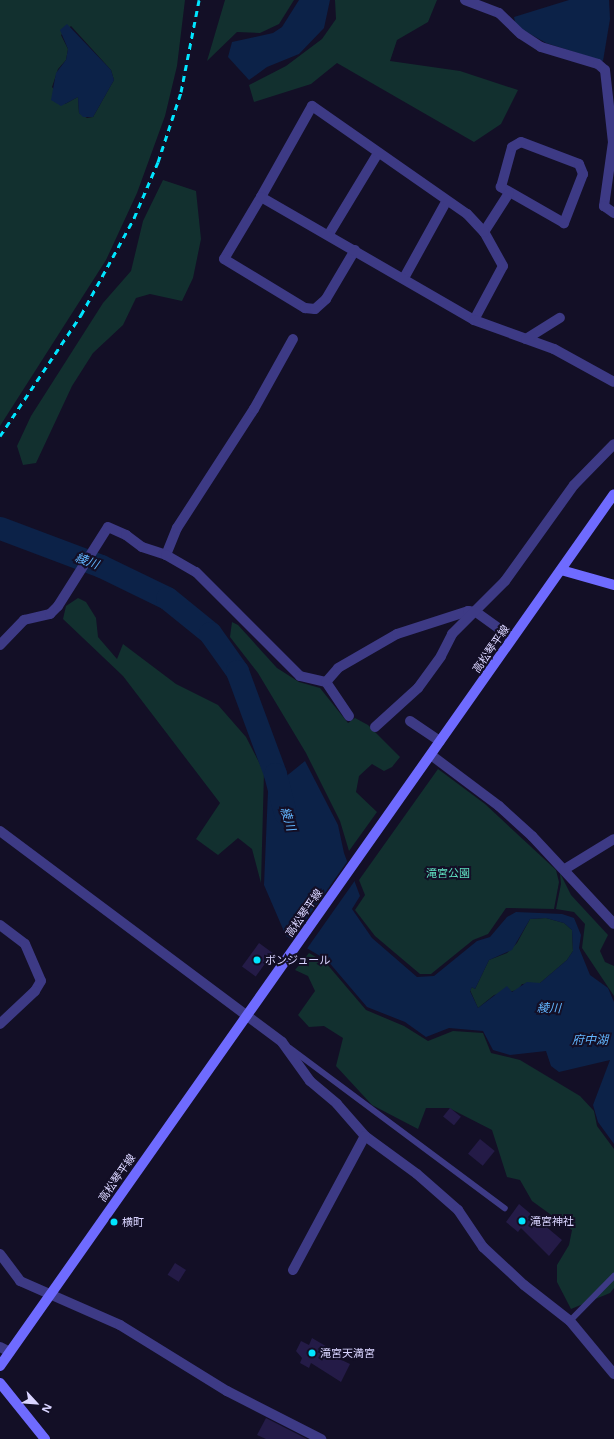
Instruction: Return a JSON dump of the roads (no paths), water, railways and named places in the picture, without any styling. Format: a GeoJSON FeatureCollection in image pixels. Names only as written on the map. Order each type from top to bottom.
{"type":"FeatureCollection","features":[{"type":"Feature","properties":{"kind":"main road","name":"高松琴平線"},"geometry":{"type":"LineString","coordinates":[[0,1366],[614,494]]}},
{"type":"Feature","properties":{"kind":"main road"},"geometry":{"type":"LineString","coordinates":[[561,570],[614,585]]}},
{"type":"Feature","properties":{"kind":"main road"},"geometry":{"type":"LineString","coordinates":[[0,1383],[45,1439]]}},
{"type":"Feature","properties":{"kind":"street"},"geometry":{"type":"LineString","coordinates":[[465,0],[499,13],[541,47],[598,64],[605,70],[614,142],[604,206],[614,213]]}},
{"type":"Feature","properties":{"kind":"street"},"geometry":{"type":"LineString","coordinates":[[355,250],[326,299],[315,309],[305,308],[224,259],[312,106],[446,202],[468,214],[484,232],[504,266],[474,320]]}},
{"type":"Feature","properties":{"kind":"street"},"geometry":{"type":"LineString","coordinates":[[521,142],[579,164],[583,174],[564,223],[510,193],[500,187],[502,177],[512,147],[521,142]]}},
{"type":"Feature","properties":{"kind":"street"},"geometry":{"type":"LineString","coordinates":[[329,234],[378,153]]}},
{"type":"Feature","properties":{"kind":"street"},"geometry":{"type":"LineString","coordinates":[[484,232],[510,193]]}},
{"type":"Feature","properties":{"kind":"street"},"geometry":{"type":"LineString","coordinates":[[261,196],[329,234],[474,320],[554,349],[614,382]]}},
{"type":"Feature","properties":{"kind":"street"},"geometry":{"type":"LineString","coordinates":[[404,278],[446,202]]}},
{"type":"Feature","properties":{"kind":"street"},"geometry":{"type":"LineString","coordinates":[[526,339],[560,318]]}},
{"type":"Feature","properties":{"kind":"street"},"geometry":{"type":"LineString","coordinates":[[166,555],[177,528],[242,429],[294,339]]}},
{"type":"Feature","properties":{"kind":"street"},"geometry":{"type":"LineString","coordinates":[[375,727],[418,688],[441,656],[452,634],[476,612],[505,580],[574,485],[614,444]]}},
{"type":"Feature","properties":{"kind":"street"},"geometry":{"type":"LineString","coordinates":[[0,645],[24,620],[50,614],[58,606],[108,527],[126,535],[142,547],[166,555],[196,572],[300,676],[326,682],[349,716]]}},
{"type":"Feature","properties":{"kind":"street"},"geometry":{"type":"LineString","coordinates":[[326,682],[338,668],[396,634],[458,612],[476,612],[512,638]]}},
{"type":"Feature","properties":{"kind":"street"},"geometry":{"type":"LineString","coordinates":[[410,722],[440,741]]}},
{"type":"Feature","properties":{"kind":"street"},"geometry":{"type":"LineString","coordinates":[[431,755],[498,806],[565,869],[614,924]]}},
{"type":"Feature","properties":{"kind":"street"},"geometry":{"type":"LineString","coordinates":[[0,832],[245,1017],[282,1042],[310,1081],[337,1104],[365,1136],[417,1174],[458,1210],[483,1247],[524,1285],[570,1321],[614,1374]]}},
{"type":"Feature","properties":{"kind":"street"},"geometry":{"type":"LineString","coordinates":[[565,869],[614,839]]}},
{"type":"Feature","properties":{"kind":"street"},"geometry":{"type":"LineString","coordinates":[[0,925],[25,944],[40,981],[35,992],[0,1024]]}},
{"type":"Feature","properties":{"kind":"street"},"geometry":{"type":"LineString","coordinates":[[293,1270],[365,1136]]}},
{"type":"Feature","properties":{"kind":"street"},"geometry":{"type":"LineString","coordinates":[[0,1254],[20,1281],[51,1293],[120,1325],[227,1391],[321,1439]]}},
{"type":"Feature","properties":{"kind":"street"},"geometry":{"type":"LineString","coordinates":[[0,1347],[10,1352]]}},
{"type":"Feature","properties":{"kind":"lane"},"geometry":{"type":"LineString","coordinates":[[282,1042],[505,1208]]}},
{"type":"Feature","properties":{"kind":"lane"},"geometry":{"type":"LineString","coordinates":[[570,1321],[614,1276]]}},
{"type":"Feature","properties":{"kind":"water"},"geometry":{"type":"Polygon","coordinates":[[[299,0],[330,0],[324,28],[299,54],[267,67],[249,80],[228,57],[232,42],[273,33],[282,27],[299,0]]]}},
{"type":"Feature","properties":{"kind":"water"},"geometry":{"type":"Polygon","coordinates":[[[569,0],[609,0],[610,19],[603,61],[546,43],[516,26],[514,17],[569,0]]]}},
{"type":"Feature","properties":{"kind":"water"},"geometry":{"type":"Polygon","coordinates":[[[67,24],[111,70],[114,80],[93,117],[83,117],[79,113],[78,97],[61,106],[51,100],[56,73],[66,60],[68,49],[60,30],[67,24]]]}},
{"type":"Feature","properties":{"kind":"water","name":"府中湖"},"geometry":{"type":"Polygon","coordinates":[[[305,761],[338,825],[344,853],[360,896],[352,909],[372,938],[417,977],[434,976],[477,941],[490,937],[507,917],[516,912],[562,914],[574,918],[581,935],[579,948],[590,975],[608,988],[614,1002],[614,1144],[598,1122],[593,1105],[610,1060],[559,1072],[551,1066],[546,1051],[510,1055],[493,1050],[483,1031],[449,1028],[426,1037],[405,1022],[367,1007],[327,960],[286,936],[264,885],[268,791],[305,761]],[[546,918],[530,919],[512,950],[489,960],[475,989],[472,987],[470,991],[478,1008],[507,986],[512,992],[527,982],[540,983],[567,960],[573,951],[572,930],[564,923],[546,918]]]}},
{"type":"Feature","properties":{"kind":"waterway","name":"綾川"},"geometry":{"type":"LineString","coordinates":[[0,528],[101,566],[167,598],[210,633],[237,671],[275,774],[285,813]]}},
{"type":"Feature","properties":{"kind":"railway"},"geometry":{"type":"LineString","coordinates":[[0,436],[81,315],[134,218],[158,162],[181,92],[199,0]]}},
{"type":"Feature","properties":{"kind":"place","name":"ボンジュール"},"geometry":{"type":"Point","coordinates":[257,960]}},
{"type":"Feature","properties":{"kind":"place","name":"滝宮神社"},"geometry":{"type":"Point","coordinates":[522,1221]}},
{"type":"Feature","properties":{"kind":"place","name":"横町"},"geometry":{"type":"Point","coordinates":[114,1222]}},
{"type":"Feature","properties":{"kind":"place","name":"滝宮天満宮"},"geometry":{"type":"Point","coordinates":[312,1353]}},
{"type":"Feature","properties":{"kind":"park label","name":"滝宮公園"},"geometry":{"type":"Point","coordinates":[448,873]}}]}
